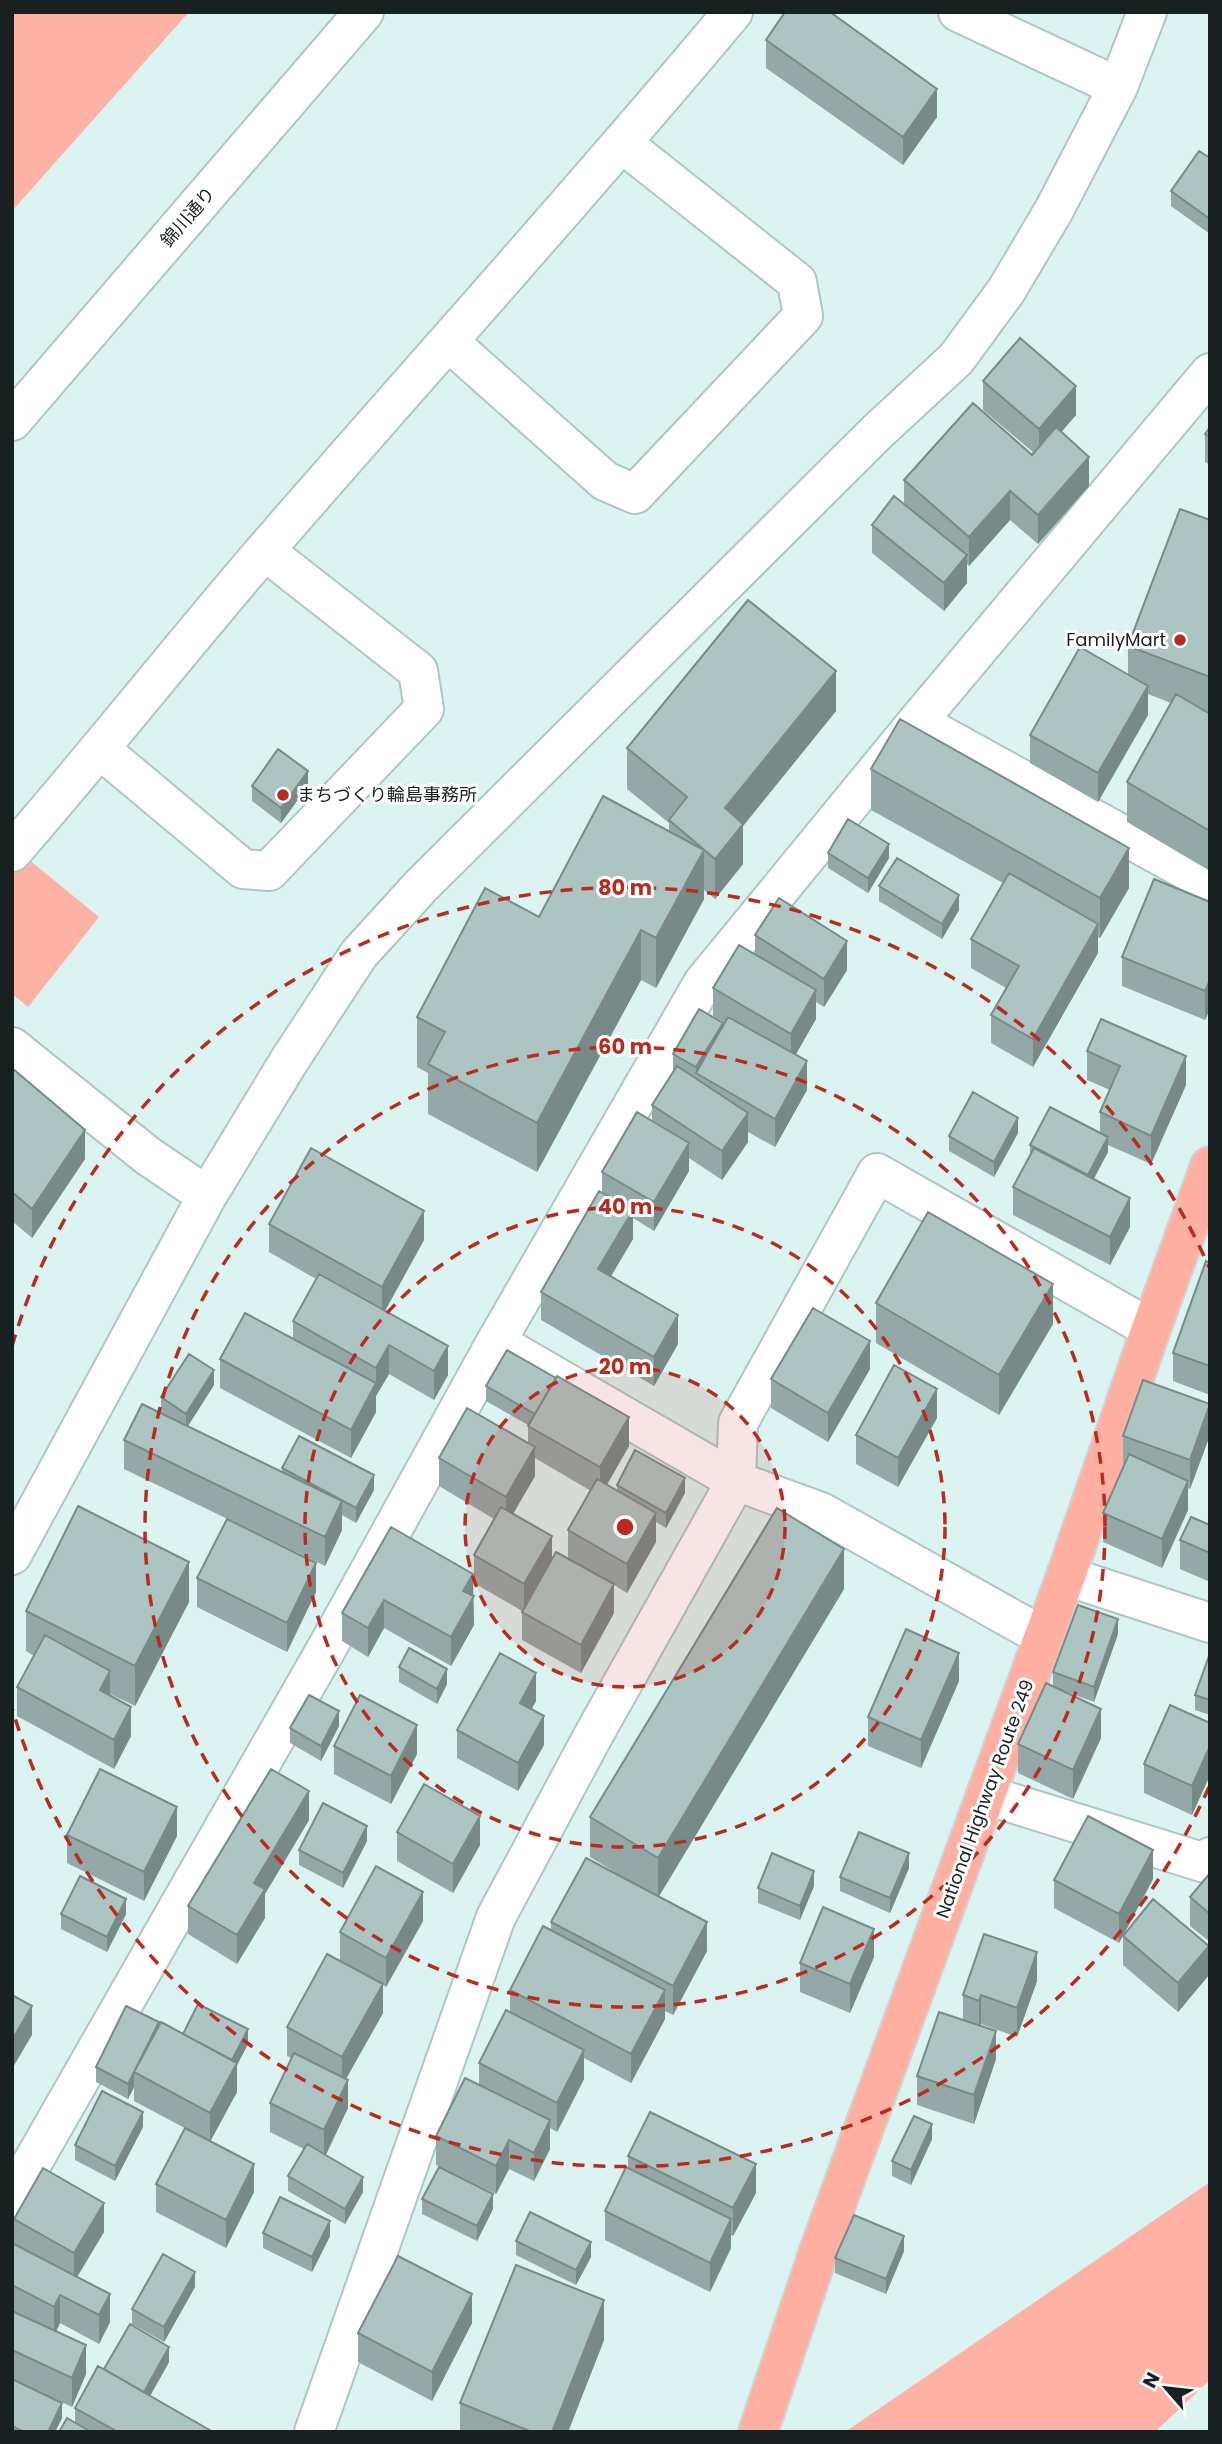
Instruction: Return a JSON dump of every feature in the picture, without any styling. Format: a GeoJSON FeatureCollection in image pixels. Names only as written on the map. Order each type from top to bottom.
{"type":"FeatureCollection","features":[{"type":"Feature","properties":{"kind":"highway","name":"National Highway Route 249"},"geometry":{"type":"LineString","coordinates":[[758,2432],[819,2251],[1066,1576],[1210,1166]]}},
{"type":"Feature","properties":{"kind":"street","name":"錦川通り"},"geometry":{"type":"LineString","coordinates":[[12,421],[364,12]]}},
{"type":"Feature","properties":{"kind":"street"},"geometry":{"type":"LineString","coordinates":[[12,852],[101,750],[265,551],[623,144],[733,12]]}},
{"type":"Feature","properties":{"kind":"street"},"geometry":{"type":"LineString","coordinates":[[12,1555],[207,1196],[289,1061],[359,954],[421,886],[876,433],[956,359],[1006,291],[1054,210],[1118,87],[1147,12]]}},
{"type":"Feature","properties":{"kind":"street"},"geometry":{"type":"LineString","coordinates":[[982,17],[1118,87]]}},
{"type":"Feature","properties":{"kind":"street"},"geometry":{"type":"LineString","coordinates":[[449,342],[605,481],[635,494],[803,316],[797,282],[623,144]]}},
{"type":"Feature","properties":{"kind":"street"},"geometry":{"type":"LineString","coordinates":[[12,2198],[332,1639],[496,1342],[702,983],[1210,373]]}},
{"type":"Feature","properties":{"kind":"street"},"geometry":{"type":"LineString","coordinates":[[101,750],[243,869],[269,871],[424,709],[418,671],[265,551]]}},
{"type":"Feature","properties":{"kind":"street"},"geometry":{"type":"LineString","coordinates":[[917,722],[1210,883]]}},
{"type":"Feature","properties":{"kind":"street"},"geometry":{"type":"LineString","coordinates":[[12,1047],[148,1156],[207,1196]]}},
{"type":"Feature","properties":{"kind":"street"},"geometry":{"type":"LineString","coordinates":[[314,2432],[496,1917],[593,1736],[736,1481],[738,1423],[877,1173],[1151,1329]]}},
{"type":"Feature","properties":{"kind":"street"},"geometry":{"type":"LineString","coordinates":[[496,1342],[736,1481],[821,1512],[1044,1637]]}},
{"type":"Feature","properties":{"kind":"street"},"geometry":{"type":"LineString","coordinates":[[1066,1576],[1210,1623]]}},
{"type":"Feature","properties":{"kind":"street"},"geometry":{"type":"LineString","coordinates":[[986,1795],[1205,1863],[1210,1857]]}},
{"type":"Feature","properties":{"kind":"shaded area"},"geometry":{"type":"Polygon","coordinates":[[[12,12],[189,12],[12,211],[12,12]]]}},
{"type":"Feature","properties":{"kind":"shaded area"},"geometry":{"type":"Polygon","coordinates":[[[22,854],[99,917],[28,1007],[12,994],[12,867],[22,854]]]}},
{"type":"Feature","properties":{"kind":"shaded area"},"geometry":{"type":"Polygon","coordinates":[[[1210,2182],[1210,2380],[1155,2432],[845,2432],[1210,2182]]]}},
{"type":"Feature","properties":{"kind":"building"},"geometry":{"type":"Polygon","coordinates":[[[785,12],[830,12],[937,89],[903,137],[766,40],[785,12]]]}},
{"type":"Feature","properties":{"kind":"building"},"geometry":{"type":"Polygon","coordinates":[[[1199,151],[1210,158],[1210,219],[1171,191],[1199,151]]]}},
{"type":"Feature","properties":{"kind":"building"},"geometry":{"type":"Polygon","coordinates":[[[1020,338],[1076,386],[1039,429],[983,381],[1020,338]]]}},
{"type":"Feature","properties":{"kind":"building"},"geometry":{"type":"Polygon","coordinates":[[[973,403],[1032,455],[1056,427],[1089,457],[1038,515],[1010,491],[969,537],[904,480],[973,403]]]}},
{"type":"Feature","properties":{"kind":"building"},"geometry":{"type":"Polygon","coordinates":[[[894,496],[967,555],[944,583],[872,525],[894,496]]]}},
{"type":"Feature","properties":{"kind":"building"},"geometry":{"type":"Polygon","coordinates":[[[1180,509],[1210,520],[1210,677],[1128,646],[1180,509]]]}},
{"type":"Feature","properties":{"kind":"building"},"geometry":{"type":"Polygon","coordinates":[[[748,600],[836,671],[725,808],[743,824],[715,859],[669,820],[687,797],[627,748],[748,600]]]}},
{"type":"Feature","properties":{"kind":"building"},"geometry":{"type":"Polygon","coordinates":[[[1080,647],[1148,686],[1098,773],[1030,735],[1080,647]]]}},
{"type":"Feature","properties":{"kind":"building"},"geometry":{"type":"Polygon","coordinates":[[[1176,694],[1210,714],[1210,831],[1127,782],[1176,694]]]}},
{"type":"Feature","properties":{"kind":"building"},"geometry":{"type":"Polygon","coordinates":[[[900,719],[1129,848],[1100,898],[871,769],[900,719]]]}},
{"type":"Feature","properties":{"kind":"building"},"geometry":{"type":"Polygon","coordinates":[[[278,749],[308,771],[281,808],[252,786],[278,749]]]}},
{"type":"Feature","properties":{"kind":"building"},"geometry":{"type":"Polygon","coordinates":[[[603,796],[704,850],[656,938],[641,930],[537,1123],[428,1064],[445,1032],[417,1017],[485,888],[539,917],[603,796]]]}},
{"type":"Feature","properties":{"kind":"building"},"geometry":{"type":"Polygon","coordinates":[[[848,819],[889,844],[868,878],[828,853],[848,819]]]}},
{"type":"Feature","properties":{"kind":"building"},"geometry":{"type":"Polygon","coordinates":[[[897,858],[959,895],[942,924],[879,886],[897,858]]]}},
{"type":"Feature","properties":{"kind":"building"},"geometry":{"type":"Polygon","coordinates":[[[1009,873],[1098,924],[1033,1039],[991,1015],[1019,966],[971,939],[1009,873]]]}},
{"type":"Feature","properties":{"kind":"building"},"geometry":{"type":"Polygon","coordinates":[[[1154,879],[1210,902],[1210,980],[1205,991],[1122,957],[1154,879]]]}},
{"type":"Feature","properties":{"kind":"building"},"geometry":{"type":"Polygon","coordinates":[[[779,898],[847,941],[824,979],[755,935],[779,898]]]}},
{"type":"Feature","properties":{"kind":"building"},"geometry":{"type":"Polygon","coordinates":[[[739,945],[816,990],[791,1034],[713,988],[739,945]]]}},
{"type":"Feature","properties":{"kind":"building"},"geometry":{"type":"Polygon","coordinates":[[[699,1009],[723,1023],[696,1067],[673,1054],[699,1009]]]}},
{"type":"Feature","properties":{"kind":"building"},"geometry":{"type":"Polygon","coordinates":[[[728,1017],[807,1061],[775,1119],[696,1073],[728,1017]]]}},
{"type":"Feature","properties":{"kind":"building"},"geometry":{"type":"Polygon","coordinates":[[[1101,1019],[1186,1056],[1151,1136],[1100,1112],[1120,1066],[1087,1051],[1101,1019]]]}},
{"type":"Feature","properties":{"kind":"building"},"geometry":{"type":"Polygon","coordinates":[[[677,1066],[748,1113],[722,1151],[652,1105],[677,1066]]]}},
{"type":"Feature","properties":{"kind":"building"},"geometry":{"type":"Polygon","coordinates":[[[12,1068],[85,1130],[32,1209],[12,1192],[12,1068]]]}},
{"type":"Feature","properties":{"kind":"building"},"geometry":{"type":"Polygon","coordinates":[[[973,1092],[1018,1118],[994,1162],[949,1136],[973,1092]]]}},
{"type":"Feature","properties":{"kind":"building"},"geometry":{"type":"Polygon","coordinates":[[[1050,1107],[1108,1137],[1088,1175],[1030,1145],[1050,1107]]]}},
{"type":"Feature","properties":{"kind":"building"},"geometry":{"type":"Polygon","coordinates":[[[637,1112],[689,1143],[654,1202],[602,1172],[637,1112]]]}},
{"type":"Feature","properties":{"kind":"building"},"geometry":{"type":"Polygon","coordinates":[[[311,1148],[424,1211],[382,1287],[269,1224],[311,1148]]]}},
{"type":"Feature","properties":{"kind":"building"},"geometry":{"type":"Polygon","coordinates":[[[1034,1148],[1130,1198],[1110,1237],[1013,1187],[1034,1148]]]}},
{"type":"Feature","properties":{"kind":"building"},"geometry":{"type":"Polygon","coordinates":[[[599,1191],[633,1210],[598,1269],[678,1315],[654,1357],[541,1292],[599,1191]]]}},
{"type":"Feature","properties":{"kind":"building"},"geometry":{"type":"Polygon","coordinates":[[[928,1212],[1053,1284],[999,1375],[876,1303],[928,1212]]]}},
{"type":"Feature","properties":{"kind":"building"},"geometry":{"type":"Polygon","coordinates":[[[1206,1261],[1210,1263],[1210,1366],[1173,1353],[1206,1261]]]}},
{"type":"Feature","properties":{"kind":"building"},"geometry":{"type":"Polygon","coordinates":[[[319,1274],[448,1346],[434,1371],[389,1345],[376,1368],[293,1321],[319,1274]]]}},
{"type":"Feature","properties":{"kind":"building"},"geometry":{"type":"Polygon","coordinates":[[[813,1308],[870,1341],[828,1413],[771,1379],[813,1308]]]}},
{"type":"Feature","properties":{"kind":"building"},"geometry":{"type":"Polygon","coordinates":[[[245,1313],[376,1383],[351,1430],[220,1359],[245,1313]]]}},
{"type":"Feature","properties":{"kind":"building"},"geometry":{"type":"Polygon","coordinates":[[[507,1350],[556,1378],[535,1414],[486,1386],[507,1350]]]}},
{"type":"Feature","properties":{"kind":"building"},"geometry":{"type":"Polygon","coordinates":[[[189,1354],[214,1370],[186,1414],[161,1397],[189,1354]]]}},
{"type":"Feature","properties":{"kind":"building"},"geometry":{"type":"Polygon","coordinates":[[[894,1365],[937,1389],[898,1458],[856,1435],[894,1365]]]}},
{"type":"Feature","properties":{"kind":"building"},"geometry":{"type":"Polygon","coordinates":[[[557,1376],[629,1417],[600,1467],[528,1426],[557,1376]]]}},
{"type":"Feature","properties":{"kind":"building"},"geometry":{"type":"Polygon","coordinates":[[[1143,1380],[1210,1404],[1190,1460],[1123,1436],[1143,1380]]]}},
{"type":"Feature","properties":{"kind":"building"},"geometry":{"type":"Polygon","coordinates":[[[142,1404],[342,1501],[325,1537],[124,1440],[142,1404]]]}},
{"type":"Feature","properties":{"kind":"building"},"geometry":{"type":"Polygon","coordinates":[[[467,1408],[535,1447],[506,1497],[439,1458],[467,1408]]]}},
{"type":"Feature","properties":{"kind":"building"},"geometry":{"type":"Polygon","coordinates":[[[299,1436],[374,1475],[356,1508],[282,1468],[299,1436]]]}},
{"type":"Feature","properties":{"kind":"building"},"geometry":{"type":"Polygon","coordinates":[[[635,1450],[685,1478],[666,1513],[617,1485],[635,1450]]]}},
{"type":"Feature","properties":{"kind":"building"},"geometry":{"type":"Polygon","coordinates":[[[1129,1454],[1188,1481],[1162,1539],[1103,1513],[1129,1454]]]}},
{"type":"Feature","properties":{"kind":"building"},"geometry":{"type":"Polygon","coordinates":[[[597,1479],[656,1513],[627,1564],[568,1530],[597,1479]]]}},
{"type":"Feature","properties":{"kind":"building"},"geometry":{"type":"Polygon","coordinates":[[[78,1506],[189,1562],[135,1666],[26,1611],[78,1506]]]}},
{"type":"Feature","properties":{"kind":"building"},"geometry":{"type":"Polygon","coordinates":[[[501,1507],[552,1536],[524,1584],[474,1555],[501,1507]]]}},
{"type":"Feature","properties":{"kind":"building"},"geometry":{"type":"Polygon","coordinates":[[[777,1508],[844,1549],[658,1858],[590,1817],[777,1508]]]}},
{"type":"Feature","properties":{"kind":"building"},"geometry":{"type":"Polygon","coordinates":[[[1191,1517],[1210,1525],[1210,1553],[1180,1540],[1191,1517]]]}},
{"type":"Feature","properties":{"kind":"building"},"geometry":{"type":"Polygon","coordinates":[[[227,1519],[316,1563],[287,1623],[197,1578],[227,1519]]]}},
{"type":"Feature","properties":{"kind":"building"},"geometry":{"type":"Polygon","coordinates":[[[391,1527],[473,1574],[463,1591],[474,1596],[451,1637],[384,1600],[368,1628],[342,1613],[391,1527]]]}},
{"type":"Feature","properties":{"kind":"building"},"geometry":{"type":"Polygon","coordinates":[[[556,1552],[614,1584],[581,1645],[522,1612],[556,1552]]]}},
{"type":"Feature","properties":{"kind":"building"},"geometry":{"type":"Polygon","coordinates":[[[1078,1605],[1118,1619],[1094,1687],[1053,1672],[1078,1605]]]}},
{"type":"Feature","properties":{"kind":"building"},"geometry":{"type":"Polygon","coordinates":[[[906,1629],[959,1653],[921,1740],[868,1717],[906,1629]]]}},
{"type":"Feature","properties":{"kind":"building"},"geometry":{"type":"Polygon","coordinates":[[[45,1635],[110,1671],[100,1690],[131,1707],[114,1740],[17,1687],[45,1635]]]}},
{"type":"Feature","properties":{"kind":"building"},"geometry":{"type":"Polygon","coordinates":[[[409,1648],[447,1669],[437,1689],[399,1667],[409,1648]]]}},
{"type":"Feature","properties":{"kind":"building"},"geometry":{"type":"Polygon","coordinates":[[[500,1653],[536,1673],[520,1703],[544,1716],[518,1763],[457,1730],[500,1653]]]}},
{"type":"Feature","properties":{"kind":"building"},"geometry":{"type":"Polygon","coordinates":[[[1210,1653],[1210,1700],[1195,1695],[1210,1653]]]}},
{"type":"Feature","properties":{"kind":"building"},"geometry":{"type":"Polygon","coordinates":[[[1046,1683],[1101,1709],[1073,1770],[1018,1744],[1046,1683]]]}},
{"type":"Feature","properties":{"kind":"building"},"geometry":{"type":"Polygon","coordinates":[[[309,1695],[339,1711],[321,1746],[290,1728],[309,1695]]]}},
{"type":"Feature","properties":{"kind":"building"},"geometry":{"type":"Polygon","coordinates":[[[360,1695],[417,1725],[391,1776],[334,1746],[360,1695]]]}},
{"type":"Feature","properties":{"kind":"building"},"geometry":{"type":"Polygon","coordinates":[[[1170,1705],[1210,1723],[1210,1746],[1192,1786],[1144,1764],[1170,1705]]]}},
{"type":"Feature","properties":{"kind":"building"},"geometry":{"type":"Polygon","coordinates":[[[100,1769],[177,1807],[144,1872],[67,1835],[100,1769]]]}},
{"type":"Feature","properties":{"kind":"building"},"geometry":{"type":"Polygon","coordinates":[[[271,1769],[309,1791],[254,1883],[265,1889],[237,1935],[188,1906],[271,1769]]]}},
{"type":"Feature","properties":{"kind":"building"},"geometry":{"type":"Polygon","coordinates":[[[424,1784],[480,1816],[453,1864],[397,1832],[424,1784]]]}},
{"type":"Feature","properties":{"kind":"building"},"geometry":{"type":"Polygon","coordinates":[[[323,1803],[367,1826],[343,1873],[299,1850],[323,1803]]]}},
{"type":"Feature","properties":{"kind":"building"},"geometry":{"type":"Polygon","coordinates":[[[1088,1816],[1153,1850],[1119,1914],[1054,1880],[1088,1816]]]}},
{"type":"Feature","properties":{"kind":"building"},"geometry":{"type":"Polygon","coordinates":[[[859,1832],[909,1853],[890,1898],[840,1877],[859,1832]]]}},
{"type":"Feature","properties":{"kind":"building"},"geometry":{"type":"Polygon","coordinates":[[[772,1853],[814,1871],[800,1906],[758,1888],[772,1853]]]}},
{"type":"Feature","properties":{"kind":"building"},"geometry":{"type":"Polygon","coordinates":[[[586,1858],[707,1922],[673,1986],[551,1922],[586,1858]]]}},
{"type":"Feature","properties":{"kind":"building"},"geometry":{"type":"Polygon","coordinates":[[[376,1866],[423,1892],[386,1958],[340,1932],[376,1866]]]}},
{"type":"Feature","properties":{"kind":"building"},"geometry":{"type":"Polygon","coordinates":[[[1210,1873],[1210,1914],[1190,1897],[1210,1873]]]}},
{"type":"Feature","properties":{"kind":"building"},"geometry":{"type":"Polygon","coordinates":[[[80,1876],[126,1899],[107,1937],[61,1914],[80,1876]]]}},
{"type":"Feature","properties":{"kind":"building"},"geometry":{"type":"Polygon","coordinates":[[[1153,1899],[1209,1946],[1178,1983],[1123,1936],[1153,1899]]]}},
{"type":"Feature","properties":{"kind":"building"},"geometry":{"type":"Polygon","coordinates":[[[823,1907],[874,1929],[850,1984],[800,1963],[823,1907]]]}},
{"type":"Feature","properties":{"kind":"building"},"geometry":{"type":"Polygon","coordinates":[[[543,1926],[665,1990],[631,2054],[510,1990],[543,1926]]]}},
{"type":"Feature","properties":{"kind":"building"},"geometry":{"type":"Polygon","coordinates":[[[984,1934],[1037,1952],[1017,2008],[981,1995],[979,2001],[963,1995],[984,1934]]]}},
{"type":"Feature","properties":{"kind":"building"},"geometry":{"type":"Polygon","coordinates":[[[327,1954],[383,1984],[342,2057],[287,2027],[327,1954]]]}},
{"type":"Feature","properties":{"kind":"building"},"geometry":{"type":"Polygon","coordinates":[[[12,1995],[32,2006],[12,2040],[12,1995]]]}},
{"type":"Feature","properties":{"kind":"building"},"geometry":{"type":"Polygon","coordinates":[[[198,2004],[248,2029],[232,2060],[183,2034],[198,2004]]]}},
{"type":"Feature","properties":{"kind":"building"},"geometry":{"type":"Polygon","coordinates":[[[126,2006],[159,2022],[128,2084],[96,2067],[126,2006]]]}},
{"type":"Feature","properties":{"kind":"building"},"geometry":{"type":"Polygon","coordinates":[[[506,2010],[584,2050],[557,2103],[479,2063],[506,2010]]]}},
{"type":"Feature","properties":{"kind":"building"},"geometry":{"type":"Polygon","coordinates":[[[939,2012],[996,2031],[974,2095],[917,2076],[939,2012]]]}},
{"type":"Feature","properties":{"kind":"building"},"geometry":{"type":"Polygon","coordinates":[[[161,2022],[237,2063],[210,2113],[134,2072],[161,2022]]]}},
{"type":"Feature","properties":{"kind":"building"},"geometry":{"type":"Polygon","coordinates":[[[294,2053],[348,2080],[324,2130],[270,2103],[294,2053]]]}},
{"type":"Feature","properties":{"kind":"building"},"geometry":{"type":"Polygon","coordinates":[[[465,2078],[550,2120],[534,2153],[509,2140],[496,2166],[436,2136],[465,2078]]]}},
{"type":"Feature","properties":{"kind":"building"},"geometry":{"type":"Polygon","coordinates":[[[102,2091],[143,2112],[115,2166],[75,2145],[102,2091]]]}},
{"type":"Feature","properties":{"kind":"building"},"geometry":{"type":"Polygon","coordinates":[[[650,2112],[756,2164],[733,2208],[628,2156],[650,2112]]]}},
{"type":"Feature","properties":{"kind":"building"},"geometry":{"type":"Polygon","coordinates":[[[914,2116],[932,2124],[911,2170],[892,2161],[914,2116]]]}},
{"type":"Feature","properties":{"kind":"building"},"geometry":{"type":"Polygon","coordinates":[[[185,2128],[254,2164],[226,2220],[156,2184],[185,2128]]]}},
{"type":"Feature","properties":{"kind":"building"},"geometry":{"type":"Polygon","coordinates":[[[307,2144],[363,2177],[345,2209],[288,2176],[307,2144]]]}},
{"type":"Feature","properties":{"kind":"building"},"geometry":{"type":"Polygon","coordinates":[[[439,2167],[493,2194],[477,2226],[422,2199],[439,2167]]]}},
{"type":"Feature","properties":{"kind":"building"},"geometry":{"type":"Polygon","coordinates":[[[626,2167],[731,2219],[710,2263],[605,2211],[626,2167]]]}},
{"type":"Feature","properties":{"kind":"building"},"geometry":{"type":"Polygon","coordinates":[[[43,2168],[104,2203],[74,2253],[14,2219],[43,2168]]]}},
{"type":"Feature","properties":{"kind":"building"},"geometry":{"type":"Polygon","coordinates":[[[280,2197],[330,2221],[312,2257],[263,2233],[280,2197]]]}},
{"type":"Feature","properties":{"kind":"building"},"geometry":{"type":"Polygon","coordinates":[[[530,2212],[591,2242],[576,2270],[516,2241],[530,2212]]]}},
{"type":"Feature","properties":{"kind":"building"},"geometry":{"type":"Polygon","coordinates":[[[854,2215],[904,2236],[886,2279],[835,2258],[854,2215]]]}},
{"type":"Feature","properties":{"kind":"building"},"geometry":{"type":"Polygon","coordinates":[[[12,2243],[110,2294],[99,2315],[60,2295],[54,2307],[12,2285],[12,2243]]]}},
{"type":"Feature","properties":{"kind":"building"},"geometry":{"type":"Polygon","coordinates":[[[163,2254],[195,2272],[164,2327],[132,2309],[163,2254]]]}},
{"type":"Feature","properties":{"kind":"building"},"geometry":{"type":"Polygon","coordinates":[[[398,2256],[472,2294],[432,2372],[358,2333],[398,2256]]]}},
{"type":"Feature","properties":{"kind":"building"},"geometry":{"type":"Polygon","coordinates":[[[516,2265],[604,2300],[552,2432],[532,2432],[460,2403],[516,2265]]]}},
{"type":"Feature","properties":{"kind":"building"},"geometry":{"type":"Polygon","coordinates":[[[12,2311],[86,2345],[72,2378],[12,2350],[12,2311]]]}},
{"type":"Feature","properties":{"kind":"building"},"geometry":{"type":"Polygon","coordinates":[[[130,2324],[169,2347],[144,2392],[104,2369],[130,2324]]]}},
{"type":"Feature","properties":{"kind":"building"},"geometry":{"type":"Polygon","coordinates":[[[98,2366],[213,2432],[118,2432],[75,2408],[98,2366]]]}},
{"type":"Feature","properties":{"kind":"building"},"geometry":{"type":"Polygon","coordinates":[[[12,2379],[62,2403],[48,2432],[24,2432],[12,2426],[12,2379]]]}},
{"type":"Feature","properties":{"kind":"building"},"geometry":{"type":"Polygon","coordinates":[[[67,2418],[91,2432],[59,2432],[67,2418]]]}},
{"type":"Feature","properties":{"kind":"place","name":"FamilyMart"},"geometry":{"type":"Point","coordinates":[1180,640]}},
{"type":"Feature","properties":{"kind":"place","name":"まちづくり輪島事務所"},"geometry":{"type":"Point","coordinates":[283,795]}}]}
